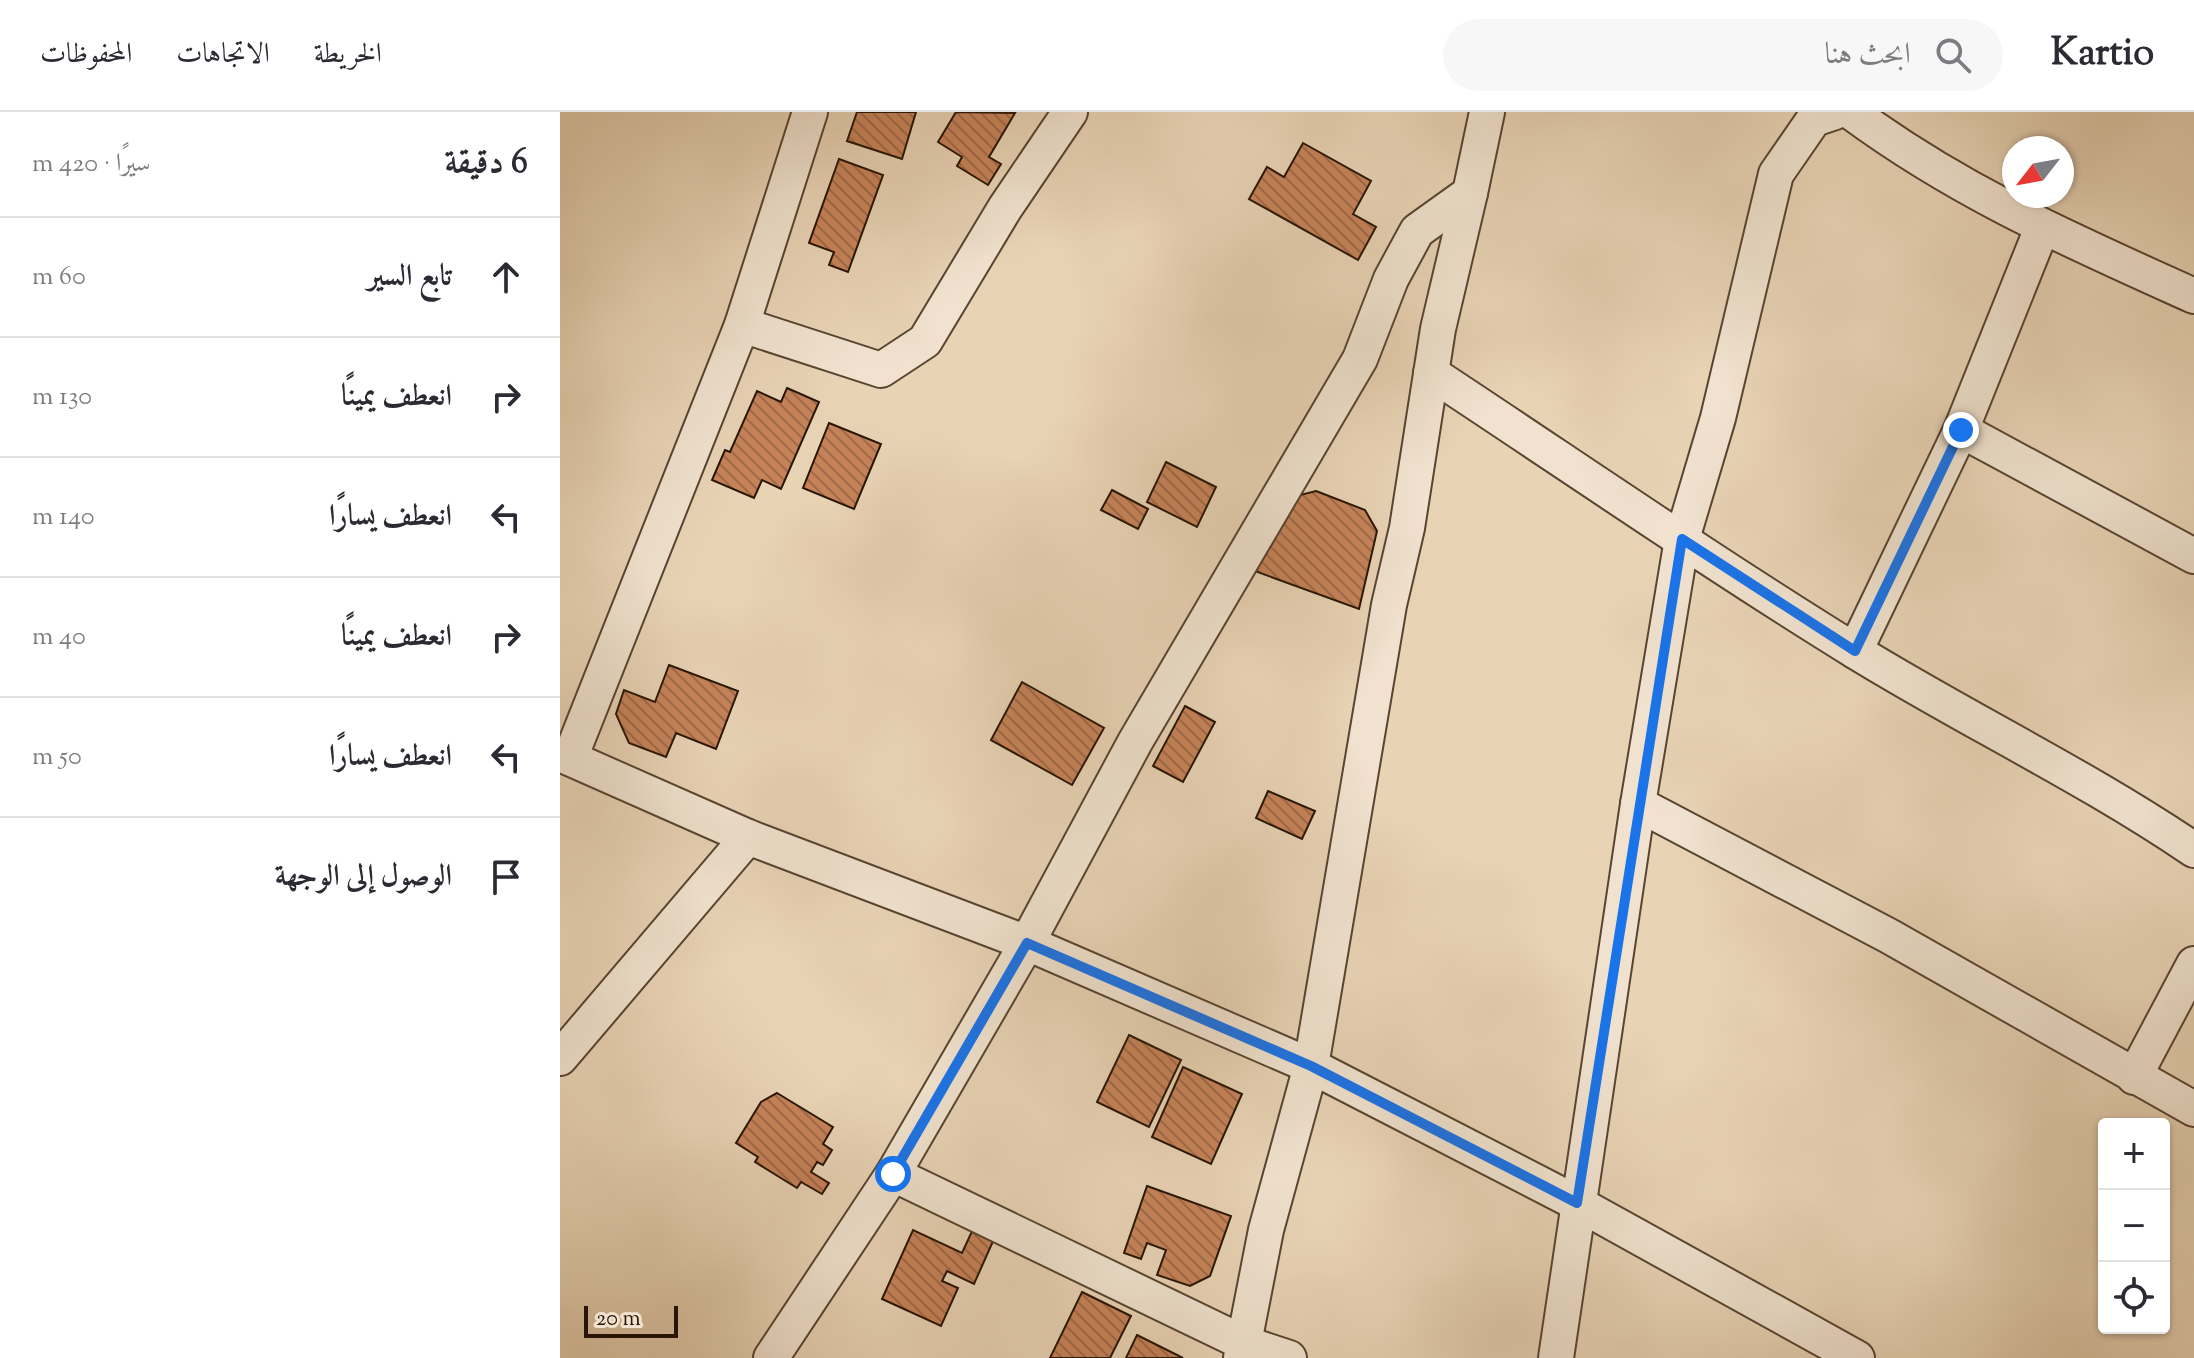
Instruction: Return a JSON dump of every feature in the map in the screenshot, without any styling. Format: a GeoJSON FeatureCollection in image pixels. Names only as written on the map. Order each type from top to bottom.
{"type":"FeatureCollection","features":[{"type":"Feature","properties":{"kind":"street"},"geometry":{"type":"LineString","coordinates":[[810,112],[742,325],[565,756],[748,837],[1027,943],[1311,1066],[1577,1203],[1857,1358]]}},
{"type":"Feature","properties":{"kind":"street"},"geometry":{"type":"LineString","coordinates":[[742,325],[881,370],[925,341],[1005,208],[1070,112]]}},
{"type":"Feature","properties":{"kind":"street"},"geometry":{"type":"LineString","coordinates":[[1242,1350],[1266,1230],[1311,1066],[1389,605],[1407,528],[1431,373],[1487,112]]}},
{"type":"Feature","properties":{"kind":"street"},"geometry":{"type":"LineString","coordinates":[[1851,112],[1936,172],[2042,228],[2194,296]]}},
{"type":"Feature","properties":{"kind":"street"},"geometry":{"type":"LineString","coordinates":[[1556,1358],[1638,804],[1682,539],[1718,418],[1776,174],[1815,114]]}},
{"type":"Feature","properties":{"kind":"street"},"geometry":{"type":"LineString","coordinates":[[771,1358],[893,1174],[1027,943],[1143,728],[1360,359],[1391,279],[1417,231],[1470,193]]}},
{"type":"Feature","properties":{"kind":"street"},"geometry":{"type":"LineString","coordinates":[[1855,651],[1961,430],[2042,228]]}},
{"type":"Feature","properties":{"kind":"street"},"geometry":{"type":"LineString","coordinates":[[1431,373],[1855,651],[2123,802],[2194,850]]}},
{"type":"Feature","properties":{"kind":"street"},"geometry":{"type":"LineString","coordinates":[[1961,430],[2194,556]]}},
{"type":"Feature","properties":{"kind":"street"},"geometry":{"type":"LineString","coordinates":[[1638,804],[1889,936],[2194,1109]]}},
{"type":"Feature","properties":{"kind":"street"},"geometry":{"type":"LineString","coordinates":[[560,1058],[748,837]]}},
{"type":"Feature","properties":{"kind":"street"},"geometry":{"type":"LineString","coordinates":[[2134,1077],[2194,964]]}},
{"type":"Feature","properties":{"kind":"street"},"geometry":{"type":"LineString","coordinates":[[893,1174],[1242,1350],[1289,1358]]}},
{"type":"Feature","properties":{"kind":"building"},"geometry":{"type":"Polygon","coordinates":[[[857,112],[916,112],[902,159],[847,141],[857,112]]]}},
{"type":"Feature","properties":{"kind":"building"},"geometry":{"type":"Polygon","coordinates":[[[956,112],[1015,113],[989,157],[1001,164],[988,185],[957,166],[962,157],[938,142],[956,112]]]}},
{"type":"Feature","properties":{"kind":"building"},"geometry":{"type":"Polygon","coordinates":[[[1303,143],[1371,181],[1353,214],[1376,227],[1358,260],[1249,199],[1267,167],[1284,177],[1303,143]]]}},
{"type":"Feature","properties":{"kind":"building"},"geometry":{"type":"Polygon","coordinates":[[[839,159],[883,175],[848,272],[829,265],[834,252],[809,243],[839,159]]]}},
{"type":"Feature","properties":{"kind":"building"},"geometry":{"type":"Polygon","coordinates":[[[787,388],[819,402],[781,489],[762,480],[754,498],[712,480],[725,450],[730,452],[757,391],[781,402],[787,388]]]}},
{"type":"Feature","properties":{"kind":"building"},"geometry":{"type":"Polygon","coordinates":[[[829,423],[881,444],[854,509],[803,488],[829,423]]]}},
{"type":"Feature","properties":{"kind":"building"},"geometry":{"type":"Polygon","coordinates":[[[1166,462],[1216,487],[1197,527],[1147,502],[1166,462]]]}},
{"type":"Feature","properties":{"kind":"building"},"geometry":{"type":"Polygon","coordinates":[[[1112,490],[1148,509],[1138,529],[1101,510],[1112,490]]]}},
{"type":"Feature","properties":{"kind":"building"},"geometry":{"type":"Polygon","coordinates":[[[1316,491],[1365,510],[1377,531],[1359,609],[1252,570],[1292,497],[1316,491]]]}},
{"type":"Feature","properties":{"kind":"building"},"geometry":{"type":"Polygon","coordinates":[[[669,665],[738,691],[716,749],[676,733],[666,757],[629,743],[616,714],[624,690],[655,702],[669,665]]]}},
{"type":"Feature","properties":{"kind":"building"},"geometry":{"type":"Polygon","coordinates":[[[1022,682],[1104,728],[1072,785],[991,740],[1022,682]]]}},
{"type":"Feature","properties":{"kind":"building"},"geometry":{"type":"Polygon","coordinates":[[[1185,706],[1215,722],[1183,782],[1153,766],[1185,706]]]}},
{"type":"Feature","properties":{"kind":"building"},"geometry":{"type":"Polygon","coordinates":[[[1268,791],[1315,811],[1302,839],[1256,818],[1268,791]]]}},
{"type":"Feature","properties":{"kind":"building"},"geometry":{"type":"Polygon","coordinates":[[[1129,1035],[1181,1060],[1149,1127],[1097,1102],[1129,1035]]]}},
{"type":"Feature","properties":{"kind":"building"},"geometry":{"type":"Polygon","coordinates":[[[1183,1067],[1242,1094],[1211,1164],[1152,1137],[1183,1067]]]}},
{"type":"Feature","properties":{"kind":"building"},"geometry":{"type":"Polygon","coordinates":[[[777,1093],[833,1127],[823,1144],[832,1150],[823,1165],[817,1162],[811,1172],[829,1183],[822,1194],[801,1182],[797,1188],[755,1162],[758,1157],[736,1143],[761,1102],[777,1093]]]}},
{"type":"Feature","properties":{"kind":"building"},"geometry":{"type":"Polygon","coordinates":[[[1147,1186],[1231,1216],[1210,1276],[1190,1286],[1157,1275],[1166,1250],[1147,1243],[1141,1259],[1124,1253],[1147,1186]]]}},
{"type":"Feature","properties":{"kind":"building"},"geometry":{"type":"Polygon","coordinates":[[[973,1229],[994,1239],[974,1284],[947,1271],[942,1281],[958,1288],[941,1326],[882,1299],[913,1230],[962,1253],[973,1229]]]}},
{"type":"Feature","properties":{"kind":"building"},"geometry":{"type":"Polygon","coordinates":[[[1082,1292],[1131,1316],[1110,1358],[1050,1358],[1082,1292]]]}},
{"type":"Feature","properties":{"kind":"building"},"geometry":{"type":"Polygon","coordinates":[[[1137,1335],[1183,1358],[1126,1358],[1137,1335]]]}},
{"type":"Feature","properties":{"kind":"route"},"geometry":{"type":"LineString","coordinates":[[893,1174],[1027,943],[1311,1066],[1577,1203],[1682,539],[1855,651],[1961,430]]}}]}
